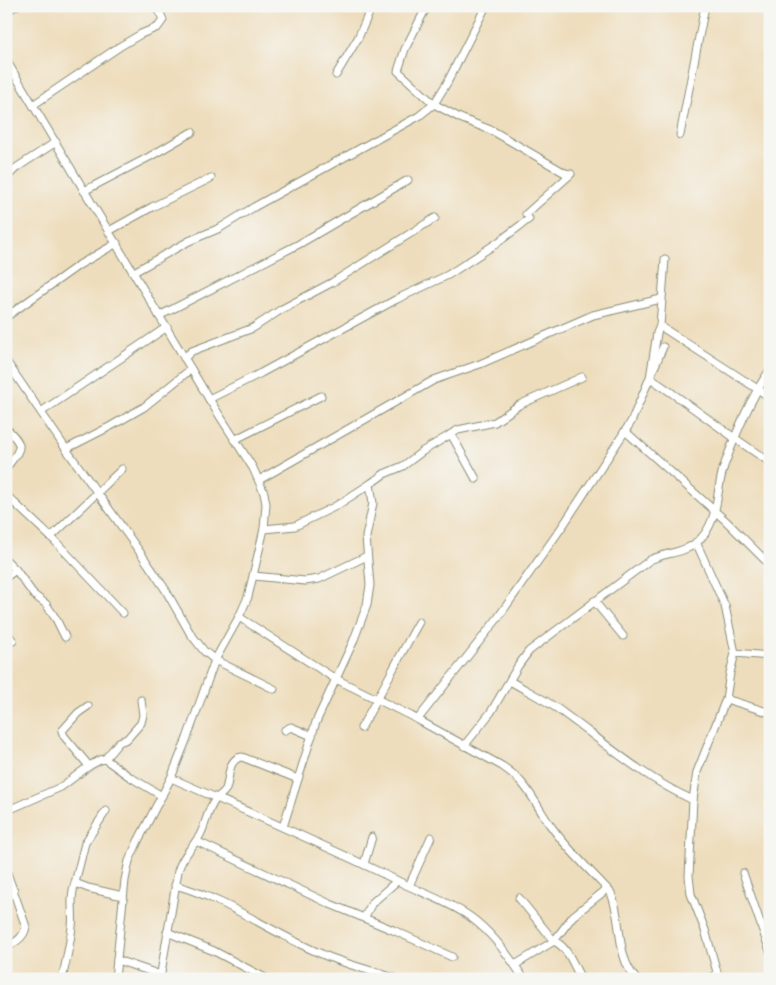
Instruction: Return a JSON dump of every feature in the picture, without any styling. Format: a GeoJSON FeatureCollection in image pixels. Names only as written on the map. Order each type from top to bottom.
{"type":"FeatureCollection","features":[{"type":"Feature","properties":{"kind":"street"},"geometry":{"type":"LineString","coordinates":[[6,11],[16,6]]}},
{"type":"Feature","properties":{"kind":"street"},"geometry":{"type":"LineString","coordinates":[[32,104],[119,47],[158,27],[163,20],[154,6]]}},
{"type":"Feature","properties":{"kind":"street"},"geometry":{"type":"LineString","coordinates":[[336,75],[358,38],[372,6]]}},
{"type":"Feature","properties":{"kind":"street"},"geometry":{"type":"LineString","coordinates":[[209,399],[397,299],[448,275],[497,243],[571,174],[565,173],[493,131],[460,118],[434,104],[398,72],[405,49],[427,6]]}},
{"type":"Feature","properties":{"kind":"street"},"geometry":{"type":"LineString","coordinates":[[134,272],[189,241],[220,228],[254,206],[419,116],[434,104],[447,83],[486,6]]}},
{"type":"Feature","properties":{"kind":"street"},"geometry":{"type":"LineString","coordinates":[[680,135],[705,6]]}},
{"type":"Feature","properties":{"kind":"street"},"geometry":{"type":"LineString","coordinates":[[6,60],[259,480],[266,504],[264,529],[248,597],[215,660],[171,778],[129,861],[123,896],[115,979]]}},
{"type":"Feature","properties":{"kind":"street"},"geometry":{"type":"LineString","coordinates":[[84,191],[192,132]]}},
{"type":"Feature","properties":{"kind":"street"},"geometry":{"type":"LineString","coordinates":[[6,178],[16,168],[56,142]]}},
{"type":"Feature","properties":{"kind":"street"},"geometry":{"type":"LineString","coordinates":[[109,231],[211,178]]}},
{"type":"Feature","properties":{"kind":"street"},"geometry":{"type":"LineString","coordinates":[[159,316],[299,244],[408,180]]}},
{"type":"Feature","properties":{"kind":"street"},"geometry":{"type":"LineString","coordinates":[[184,358],[192,352],[253,328],[282,309],[333,282],[435,218]]}},
{"type":"Feature","properties":{"kind":"street"},"geometry":{"type":"LineString","coordinates":[[6,317],[78,265],[117,243]]}},
{"type":"Feature","properties":{"kind":"street"},"geometry":{"type":"LineString","coordinates":[[665,259],[660,326],[657,333],[650,378],[676,395],[735,440],[770,462]]}},
{"type":"Feature","properties":{"kind":"street"},"geometry":{"type":"LineString","coordinates":[[259,480],[434,380],[480,364],[593,315],[661,299]]}},
{"type":"Feature","properties":{"kind":"street"},"geometry":{"type":"LineString","coordinates":[[660,326],[770,398]]}},
{"type":"Feature","properties":{"kind":"street"},"geometry":{"type":"LineString","coordinates":[[41,412],[167,327]]}},
{"type":"Feature","properties":{"kind":"street"},"geometry":{"type":"LineString","coordinates":[[418,720],[497,619],[564,524],[631,422],[663,347]]}},
{"type":"Feature","properties":{"kind":"street"},"geometry":{"type":"LineString","coordinates":[[6,361],[165,588],[190,632],[204,651],[215,660],[274,689]]}},
{"type":"Feature","properties":{"kind":"street"},"geometry":{"type":"LineString","coordinates":[[66,449],[144,407],[191,368]]}},
{"type":"Feature","properties":{"kind":"street"},"geometry":{"type":"LineString","coordinates":[[464,746],[491,712],[529,651],[650,560],[659,555],[688,547],[696,542],[710,527],[716,512],[724,467],[756,389],[770,370]]}},
{"type":"Feature","properties":{"kind":"street"},"geometry":{"type":"LineString","coordinates":[[264,529],[295,526],[336,506],[384,474],[402,466],[451,434],[462,429],[495,422],[519,405],[582,377]]}},
{"type":"Feature","properties":{"kind":"street"},"geometry":{"type":"LineString","coordinates":[[234,440],[321,396]]}},
{"type":"Feature","properties":{"kind":"street"},"geometry":{"type":"LineString","coordinates":[[6,428],[19,442],[20,446],[6,468]]}},
{"type":"Feature","properties":{"kind":"street"},"geometry":{"type":"LineString","coordinates":[[625,431],[716,512],[770,565]]}},
{"type":"Feature","properties":{"kind":"street"},"geometry":{"type":"LineString","coordinates":[[451,434],[476,479]]}},
{"type":"Feature","properties":{"kind":"street"},"geometry":{"type":"LineString","coordinates":[[51,537],[122,469]]}},
{"type":"Feature","properties":{"kind":"street"},"geometry":{"type":"LineString","coordinates":[[283,827],[316,722],[368,605],[370,585],[366,537],[373,503],[370,484]]}},
{"type":"Feature","properties":{"kind":"street"},"geometry":{"type":"LineString","coordinates":[[6,495],[51,537],[123,613]]}},
{"type":"Feature","properties":{"kind":"street"},"geometry":{"type":"LineString","coordinates":[[696,542],[725,606],[735,653],[726,699],[698,772],[693,800],[689,876],[691,894],[718,977],[707,979]]}},
{"type":"Feature","properties":{"kind":"street"},"geometry":{"type":"LineString","coordinates":[[254,576],[305,581],[319,579],[367,556]]}},
{"type":"Feature","properties":{"kind":"street"},"geometry":{"type":"LineString","coordinates":[[6,560],[16,570],[34,595],[46,604],[56,618],[65,637]]}},
{"type":"Feature","properties":{"kind":"street"},"geometry":{"type":"LineString","coordinates":[[6,577],[16,570]]}},
{"type":"Feature","properties":{"kind":"street"},"geometry":{"type":"LineString","coordinates":[[594,601],[623,636]]}},
{"type":"Feature","properties":{"kind":"street"},"geometry":{"type":"LineString","coordinates":[[239,617],[334,678],[418,720],[516,775],[528,788],[554,831],[607,889],[616,905],[621,946],[625,961],[636,979]]}},
{"type":"Feature","properties":{"kind":"street"},"geometry":{"type":"LineString","coordinates":[[361,728],[419,622]]}},
{"type":"Feature","properties":{"kind":"street"},"geometry":{"type":"LineString","coordinates":[[6,632],[13,641]]}},
{"type":"Feature","properties":{"kind":"street"},"geometry":{"type":"LineString","coordinates":[[735,653],[770,656]]}},
{"type":"Feature","properties":{"kind":"street"},"geometry":{"type":"LineString","coordinates":[[510,681],[561,711],[623,760],[671,790],[693,800]]}},
{"type":"Feature","properties":{"kind":"street"},"geometry":{"type":"LineString","coordinates":[[726,699],[770,713]]}},
{"type":"Feature","properties":{"kind":"street"},"geometry":{"type":"LineString","coordinates":[[6,811],[61,787],[95,761],[105,759],[119,742],[127,739],[141,723],[143,715],[141,700]]}},
{"type":"Feature","properties":{"kind":"street"},"geometry":{"type":"LineString","coordinates":[[88,706],[78,713],[62,731],[89,766]]}},
{"type":"Feature","properties":{"kind":"street"},"geometry":{"type":"LineString","coordinates":[[285,730],[291,727],[312,736]]}},
{"type":"Feature","properties":{"kind":"street"},"geometry":{"type":"LineString","coordinates":[[117,960],[161,977],[167,932],[181,859],[196,841],[216,798],[226,789],[232,763],[242,757],[298,779]]}},
{"type":"Feature","properties":{"kind":"street"},"geometry":{"type":"LineString","coordinates":[[105,759],[162,796]]}},
{"type":"Feature","properties":{"kind":"street"},"geometry":{"type":"LineString","coordinates":[[171,778],[364,864],[437,898],[467,915],[484,929],[515,965],[524,979]]}},
{"type":"Feature","properties":{"kind":"street"},"geometry":{"type":"LineString","coordinates":[[59,978],[72,927],[72,890],[85,842],[106,811]]}},
{"type":"Feature","properties":{"kind":"street"},"geometry":{"type":"LineString","coordinates":[[364,864],[372,837]]}},
{"type":"Feature","properties":{"kind":"street"},"geometry":{"type":"LineString","coordinates":[[409,886],[431,837]]}},
{"type":"Feature","properties":{"kind":"street"},"geometry":{"type":"LineString","coordinates":[[196,841],[321,900],[452,957]]}},
{"type":"Feature","properties":{"kind":"street"},"geometry":{"type":"LineString","coordinates":[[6,870],[26,927],[25,933],[19,940],[6,948]]}},
{"type":"Feature","properties":{"kind":"street"},"geometry":{"type":"LineString","coordinates":[[743,873],[770,950]]}},
{"type":"Feature","properties":{"kind":"street"},"geometry":{"type":"LineString","coordinates":[[364,918],[372,903],[398,881]]}},
{"type":"Feature","properties":{"kind":"street"},"geometry":{"type":"LineString","coordinates":[[75,883],[123,896]]}},
{"type":"Feature","properties":{"kind":"street"},"geometry":{"type":"LineString","coordinates":[[175,885],[197,891],[323,955],[397,979]]}},
{"type":"Feature","properties":{"kind":"street"},"geometry":{"type":"LineString","coordinates":[[515,965],[554,941],[573,916],[607,889]]}},
{"type":"Feature","properties":{"kind":"street"},"geometry":{"type":"LineString","coordinates":[[6,894],[14,890]]}},
{"type":"Feature","properties":{"kind":"street"},"geometry":{"type":"LineString","coordinates":[[519,898],[554,941],[559,943],[568,954],[581,979]]}},
{"type":"Feature","properties":{"kind":"street"},"geometry":{"type":"LineString","coordinates":[[167,932],[214,951],[267,979]]}},
{"type":"Feature","properties":{"kind":"street"},"geometry":{"type":"LineString","coordinates":[[24,979],[31,979]]}}]}
